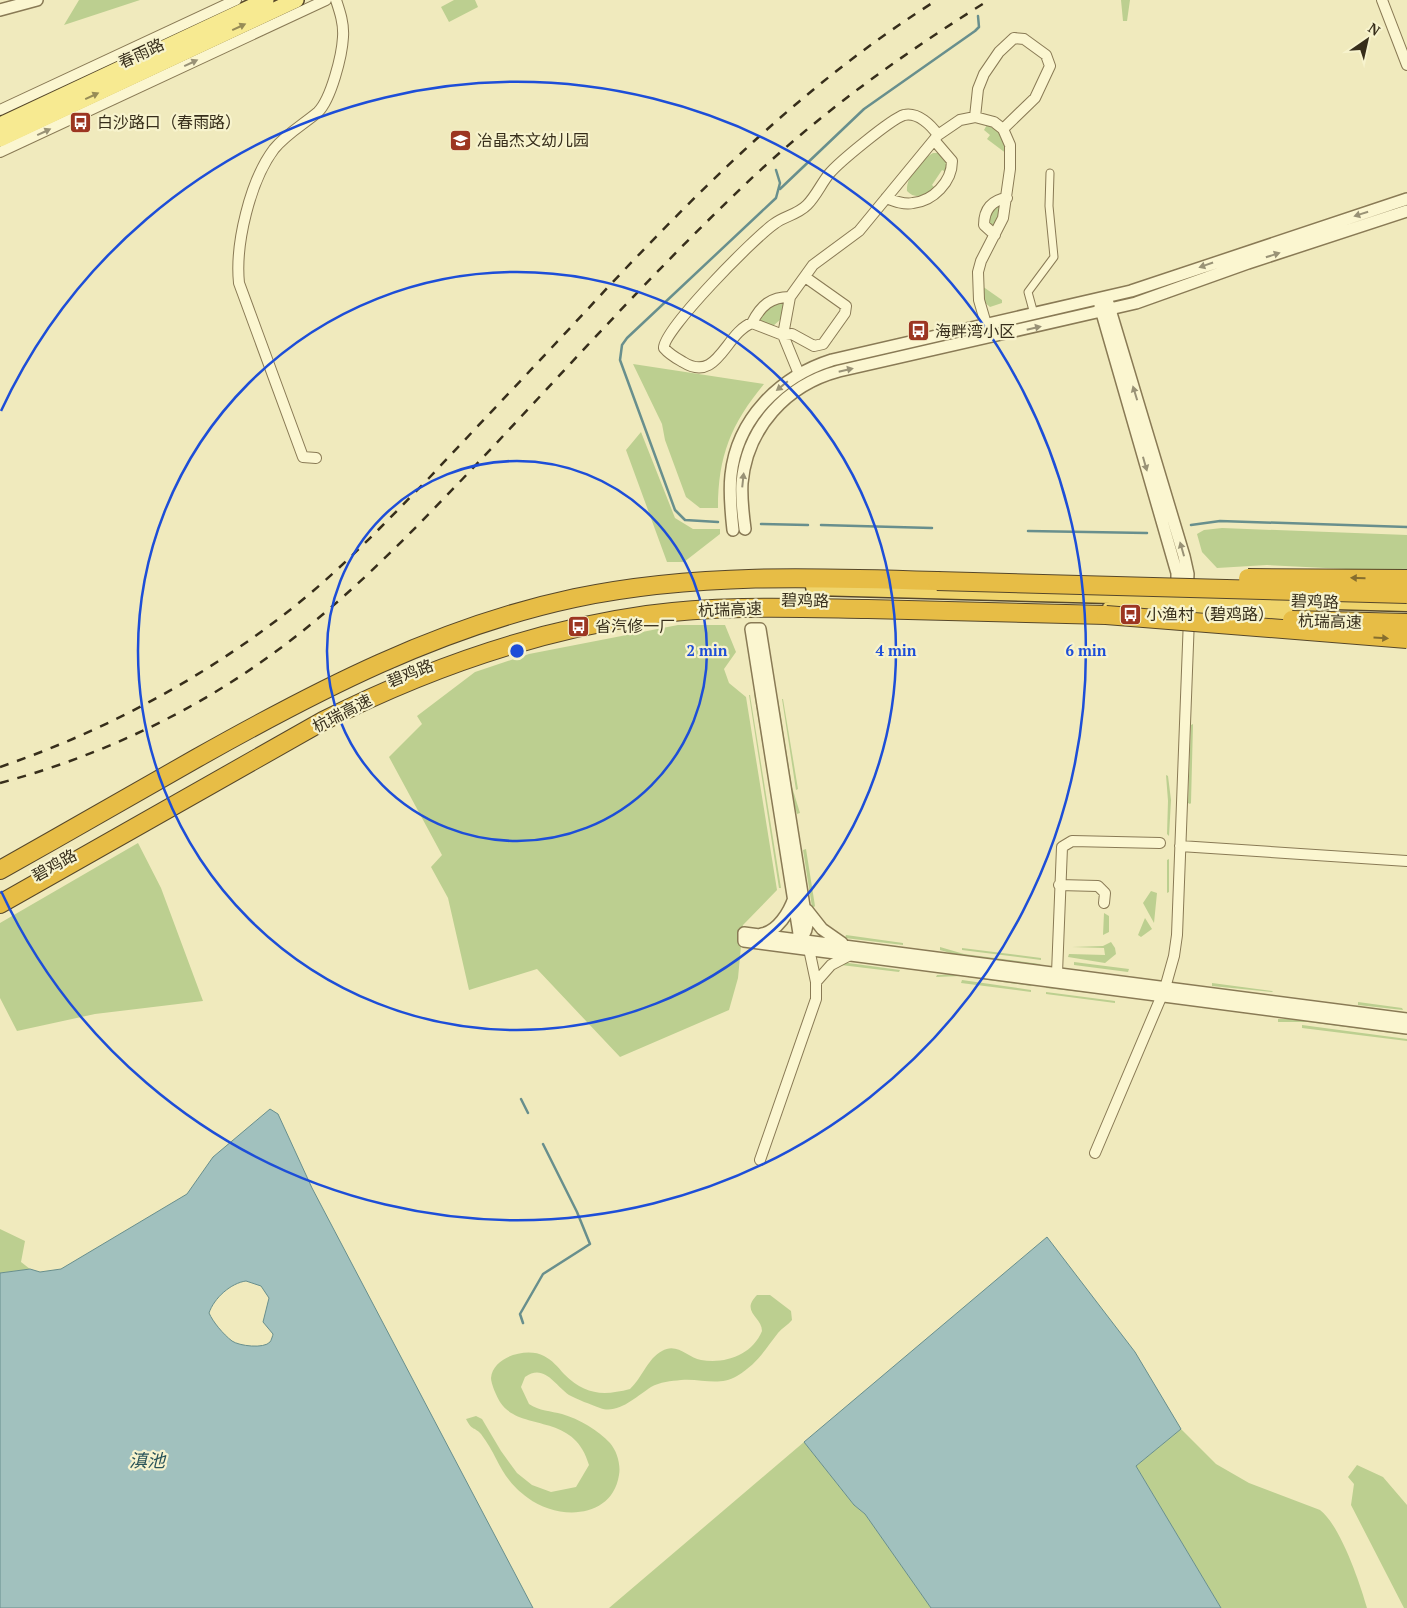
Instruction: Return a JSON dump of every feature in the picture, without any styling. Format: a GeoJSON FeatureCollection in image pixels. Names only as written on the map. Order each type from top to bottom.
{"type":"FeatureCollection","features":[{"type":"Feature","properties":{"kind":"highway","name":"杭瑞高速"},"geometry":{"type":"LineString","coordinates":[[0,870],[324,689],[408,650],[495,619],[576,598],[632,588],[687,582],[767,578],[1407,594]]}},
{"type":"Feature","properties":{"kind":"highway"},"geometry":{"type":"LineString","coordinates":[[936,581],[1407,579]]}},
{"type":"Feature","properties":{"kind":"highway","name":"碧鸡路"},"geometry":{"type":"LineString","coordinates":[[0,879],[282,720],[360,680],[447,642],[542,613],[647,594],[754,586],[1184,601],[1407,616]]}},
{"type":"Feature","properties":{"kind":"highway","name":"碧鸡路"},"geometry":{"type":"LineString","coordinates":[[0,895],[285,734],[368,691],[454,655],[514,635],[548,627],[650,608],[764,600],[1407,603]]}},
{"type":"Feature","properties":{"kind":"highway","name":"杭瑞高速"},"geometry":{"type":"LineString","coordinates":[[0,904],[315,726],[365,700],[444,666],[522,641],[647,615],[740,608],[1407,623]]}},
{"type":"Feature","properties":{"kind":"highway"},"geometry":{"type":"LineString","coordinates":[[1106,615],[1407,639]]}},
{"type":"Feature","properties":{"kind":"main road","name":"春雨路"},"geometry":{"type":"LineString","coordinates":[[0,125],[266,0]]}},
{"type":"Feature","properties":{"kind":"main road","name":"春雨路"},"geometry":{"type":"LineString","coordinates":[[0,139],[296,0]]}},
{"type":"Feature","properties":{"kind":"street"},"geometry":{"type":"LineString","coordinates":[[0,10],[37,0]]}},
{"type":"Feature","properties":{"kind":"street"},"geometry":{"type":"LineString","coordinates":[[0,110],[236,0]]}},
{"type":"Feature","properties":{"kind":"street"},"geometry":{"type":"LineString","coordinates":[[0,152],[326,0]]}},
{"type":"Feature","properties":{"kind":"street"},"geometry":{"type":"LineString","coordinates":[[316,458],[303,457],[239,283],[238,266],[243,227],[250,203],[270,156],[275,148],[319,111],[330,93],[343,38],[343,25],[336,0]]}},
{"type":"Feature","properties":{"kind":"street"},"geometry":{"type":"LineString","coordinates":[[1382,0],[1407,65]]}},
{"type":"Feature","properties":{"kind":"street"},"geometry":{"type":"LineString","coordinates":[[975,117],[978,89],[991,63],[1014,38],[1024,39],[1046,55],[1050,66],[1035,98],[1002,129]]}},
{"type":"Feature","properties":{"kind":"street"},"geometry":{"type":"LineString","coordinates":[[790,297],[769,301],[758,312],[752,323],[741,329],[715,361],[703,369],[691,368],[664,348],[666,339],[686,312],[754,241],[775,222],[792,216],[807,205],[835,168],[895,120],[907,115],[914,116],[928,123],[952,161],[950,174],[940,189],[923,201],[911,204],[886,198]]}},
{"type":"Feature","properties":{"kind":"street"},"geometry":{"type":"LineString","coordinates":[[799,374],[783,335],[790,297],[820,258],[859,230],[936,138],[960,120],[975,117],[994,122],[1002,129],[1010,145],[1004,218],[981,261],[978,272],[979,300],[986,324]]}},
{"type":"Feature","properties":{"kind":"street"},"geometry":{"type":"LineString","coordinates":[[1034,314],[1028,292],[1054,257],[1049,206],[1050,173]]}},
{"type":"Feature","properties":{"kind":"street"},"geometry":{"type":"LineString","coordinates":[[995,235],[984,224],[987,210],[998,199],[1007,198]]}},
{"type":"Feature","properties":{"kind":"street"},"geometry":{"type":"LineString","coordinates":[[1407,199],[1131,291],[832,360],[799,374],[769,396],[741,438],[731,475],[739,529],[742,484],[750,448],[769,415],[800,387],[818,378],[839,371],[1136,303],[1407,211]]}},
{"type":"Feature","properties":{"kind":"street"},"geometry":{"type":"LineString","coordinates":[[752,323],[783,335],[792,334],[809,344],[819,345],[826,341],[845,313],[846,306],[804,277]]}},
{"type":"Feature","properties":{"kind":"street"},"geometry":{"type":"LineString","coordinates":[[1095,1153],[1163,992],[1174,956],[1177,935],[1180,846],[1184,601],[1188,574],[1184,556],[1102,298]]}},
{"type":"Feature","properties":{"kind":"street"},"geometry":{"type":"LineString","coordinates":[[800,940],[798,900],[760,629],[751,629],[798,900],[814,922],[848,950]]}},
{"type":"Feature","properties":{"kind":"street"},"geometry":{"type":"LineString","coordinates":[[1057,973],[1060,851],[1068,842],[1160,843]]}},
{"type":"Feature","properties":{"kind":"street"},"geometry":{"type":"LineString","coordinates":[[1180,846],[1407,861]]}},
{"type":"Feature","properties":{"kind":"street"},"geometry":{"type":"LineString","coordinates":[[1059,884],[1098,886],[1105,894],[1104,903]]}},
{"type":"Feature","properties":{"kind":"street"},"geometry":{"type":"LineString","coordinates":[[758,934],[767,933],[780,922],[798,900]]}},
{"type":"Feature","properties":{"kind":"street"},"geometry":{"type":"LineString","coordinates":[[1407,1019],[1163,992],[1057,973],[848,950],[821,951],[788,947],[744,941],[744,933],[800,940],[848,950],[1163,992],[1407,1028]]}},
{"type":"Feature","properties":{"kind":"street"},"geometry":{"type":"LineString","coordinates":[[788,947],[800,940]]}},
{"type":"Feature","properties":{"kind":"street"},"geometry":{"type":"LineString","coordinates":[[800,940],[821,951]]}},
{"type":"Feature","properties":{"kind":"street"},"geometry":{"type":"LineString","coordinates":[[760,1160],[816,1000],[816,982],[809,949]]}},
{"type":"Feature","properties":{"kind":"street"},"geometry":{"type":"LineString","coordinates":[[816,982],[825,970],[848,950]]}},
{"type":"Feature","properties":{"kind":"green space"},"geometry":{"type":"Polygon","coordinates":[[[79,0],[140,0],[64,25],[79,0]]]}},
{"type":"Feature","properties":{"kind":"green space"},"geometry":{"type":"Polygon","coordinates":[[[454,0],[475,0],[478,7],[449,22],[441,7],[454,0]]]}},
{"type":"Feature","properties":{"kind":"green space"},"geometry":{"type":"Polygon","coordinates":[[[1121,0],[1130,0],[1127,21],[1123,21],[1121,0]]]}},
{"type":"Feature","properties":{"kind":"green space"},"geometry":{"type":"Polygon","coordinates":[[[168,34],[170,38],[0,118],[0,113],[168,34]]]}},
{"type":"Feature","properties":{"kind":"green space"},"geometry":{"type":"Polygon","coordinates":[[[988,123],[1000,132],[1007,154],[987,139],[990,135],[984,130],[988,123]]]}},
{"type":"Feature","properties":{"kind":"green space"},"geometry":{"type":"Polygon","coordinates":[[[933,153],[938,153],[947,160],[946,172],[942,170],[932,185],[935,188],[928,193],[921,196],[910,194],[907,191],[907,185],[912,174],[924,159],[933,153]]]}},
{"type":"Feature","properties":{"kind":"green space"},"geometry":{"type":"Polygon","coordinates":[[[997,202],[1002,207],[994,229],[989,226],[988,216],[997,202]]]}},
{"type":"Feature","properties":{"kind":"green space"},"geometry":{"type":"Polygon","coordinates":[[[982,286],[1002,300],[1002,303],[990,307],[983,301],[982,286]]]}},
{"type":"Feature","properties":{"kind":"green space"},"geometry":{"type":"Polygon","coordinates":[[[783,301],[785,306],[781,319],[773,326],[759,320],[767,305],[783,301]]]}},
{"type":"Feature","properties":{"kind":"green space"},"geometry":{"type":"Polygon","coordinates":[[[633,364],[764,384],[743,413],[729,442],[721,472],[718,508],[700,508],[686,497],[665,440],[662,424],[633,364]]]}},
{"type":"Feature","properties":{"kind":"green space"},"geometry":{"type":"Polygon","coordinates":[[[641,432],[675,518],[693,529],[720,529],[720,534],[684,562],[667,562],[626,450],[641,432]]]}},
{"type":"Feature","properties":{"kind":"green space"},"geometry":{"type":"Polygon","coordinates":[[[1222,528],[1407,535],[1407,572],[1267,565],[1217,568],[1202,552],[1197,534],[1204,530],[1222,528]]]}},
{"type":"Feature","properties":{"kind":"green space"},"geometry":{"type":"Polygon","coordinates":[[[678,625],[725,625],[736,652],[724,669],[729,683],[746,697],[777,890],[743,925],[738,978],[729,1010],[620,1057],[537,969],[469,990],[448,898],[431,867],[442,855],[389,757],[422,724],[417,716],[475,672],[529,654],[678,625]]]}},
{"type":"Feature","properties":{"kind":"green space"},"geometry":{"type":"Polygon","coordinates":[[[756,692],[788,899],[754,693],[756,692]]]}},
{"type":"Feature","properties":{"kind":"green space"},"geometry":{"type":"Polygon","coordinates":[[[750,695],[781,888],[779,888],[750,695]]]}},
{"type":"Feature","properties":{"kind":"green space"},"geometry":{"type":"Polygon","coordinates":[[[776,698],[778,699],[792,787],[800,813],[797,814],[792,796],[776,698]]]}},
{"type":"Feature","properties":{"kind":"green space"},"geometry":{"type":"Polygon","coordinates":[[[782,699],[798,789],[796,790],[782,699]]]}},
{"type":"Feature","properties":{"kind":"green space"},"geometry":{"type":"Polygon","coordinates":[[[1193,724],[1190,804],[1188,803],[1191,725],[1193,724]]]}},
{"type":"Feature","properties":{"kind":"green space"},"geometry":{"type":"Polygon","coordinates":[[[1166,775],[1168,776],[1171,800],[1169,836],[1167,834],[1168,801],[1166,775]]]}},
{"type":"Feature","properties":{"kind":"green space"},"geometry":{"type":"Polygon","coordinates":[[[138,843],[161,888],[203,1001],[95,1014],[17,1031],[0,998],[0,923],[138,843]]]}},
{"type":"Feature","properties":{"kind":"green space"},"geometry":{"type":"Polygon","coordinates":[[[806,849],[814,907],[812,907],[803,850],[806,849]]]}},
{"type":"Feature","properties":{"kind":"green space"},"geometry":{"type":"Polygon","coordinates":[[[1169,859],[1169,892],[1167,893],[1167,860],[1169,859]]]}},
{"type":"Feature","properties":{"kind":"green space"},"geometry":{"type":"Polygon","coordinates":[[[1151,891],[1157,893],[1154,923],[1143,903],[1151,891]]]}},
{"type":"Feature","properties":{"kind":"green space"},"geometry":{"type":"Polygon","coordinates":[[[1104,913],[1109,916],[1109,932],[1103,935],[1104,913]]]}},
{"type":"Feature","properties":{"kind":"green space"},"geometry":{"type":"Polygon","coordinates":[[[1145,918],[1152,929],[1141,937],[1138,935],[1145,918]]]}},
{"type":"Feature","properties":{"kind":"green space"},"geometry":{"type":"Polygon","coordinates":[[[846,935],[903,943],[903,945],[845,938],[846,935]]]}},
{"type":"Feature","properties":{"kind":"green space"},"geometry":{"type":"Polygon","coordinates":[[[1111,942],[1116,954],[1105,963],[1068,957],[1069,954],[1105,955],[1104,948],[1072,947],[1103,946],[1111,942]]]}},
{"type":"Feature","properties":{"kind":"green space"},"geometry":{"type":"Polygon","coordinates":[[[940,947],[964,954],[1040,964],[1041,966],[964,957],[940,950],[940,947]]]}},
{"type":"Feature","properties":{"kind":"green space"},"geometry":{"type":"Polygon","coordinates":[[[962,948],[1041,958],[1041,960],[962,950],[962,948]]]}},
{"type":"Feature","properties":{"kind":"green space"},"geometry":{"type":"Polygon","coordinates":[[[841,962],[900,970],[899,972],[841,965],[841,962]]]}},
{"type":"Feature","properties":{"kind":"green space"},"geometry":{"type":"Polygon","coordinates":[[[1074,962],[1129,969],[1128,972],[1074,965],[1074,962]]]}},
{"type":"Feature","properties":{"kind":"green space"},"geometry":{"type":"Polygon","coordinates":[[[964,974],[1033,984],[1031,986],[961,976],[936,977],[937,975],[964,974]]]}},
{"type":"Feature","properties":{"kind":"green space"},"geometry":{"type":"Polygon","coordinates":[[[962,980],[1031,990],[1031,992],[961,983],[962,980]]]}},
{"type":"Feature","properties":{"kind":"green space"},"geometry":{"type":"Polygon","coordinates":[[[1212,983],[1272,991],[1273,992],[1212,986],[1212,983]]]}},
{"type":"Feature","properties":{"kind":"green space"},"geometry":{"type":"Polygon","coordinates":[[[1045,985],[1126,996],[1126,997],[1046,988],[1045,985]]]}},
{"type":"Feature","properties":{"kind":"green space"},"geometry":{"type":"Polygon","coordinates":[[[1046,992],[1115,1001],[1115,1003],[1046,994],[1046,992]]]}},
{"type":"Feature","properties":{"kind":"green space"},"geometry":{"type":"Polygon","coordinates":[[[1358,1002],[1402,1008],[1403,1010],[1358,1005],[1358,1002]]]}},
{"type":"Feature","properties":{"kind":"green space"},"geometry":{"type":"Polygon","coordinates":[[[1278,1019],[1308,1019],[1407,1032],[1407,1035],[1308,1022],[1278,1022],[1278,1019]]]}},
{"type":"Feature","properties":{"kind":"green space"},"geometry":{"type":"Polygon","coordinates":[[[1302,1025],[1407,1039],[1407,1041],[1302,1028],[1302,1025]]]}},
{"type":"Feature","properties":{"kind":"green space"},"geometry":{"type":"Polygon","coordinates":[[[0,1229],[25,1241],[21,1262],[30,1269],[0,1273],[0,1229]]]}},
{"type":"Feature","properties":{"kind":"green space"},"geometry":{"type":"Polygon","coordinates":[[[757,1295],[770,1295],[791,1311],[792,1320],[778,1333],[755,1362],[730,1379],[716,1382],[681,1380],[662,1383],[651,1387],[620,1407],[607,1409],[569,1395],[544,1374],[538,1372],[525,1377],[521,1387],[529,1404],[581,1422],[594,1429],[615,1450],[619,1463],[619,1475],[614,1490],[606,1501],[595,1508],[582,1512],[553,1510],[528,1498],[511,1483],[481,1434],[466,1419],[476,1416],[482,1419],[517,1473],[532,1485],[551,1492],[576,1487],[589,1465],[582,1448],[572,1437],[560,1430],[520,1417],[509,1411],[500,1402],[491,1381],[493,1370],[498,1364],[512,1355],[537,1353],[550,1360],[572,1381],[587,1390],[611,1393],[630,1389],[653,1358],[667,1349],[678,1349],[696,1359],[710,1361],[729,1359],[745,1352],[758,1339],[762,1331],[759,1322],[751,1310],[752,1301],[757,1295]]]}},
{"type":"Feature","properties":{"kind":"green space"},"geometry":{"type":"Polygon","coordinates":[[[1181,1429],[1216,1464],[1249,1483],[1320,1510],[1335,1528],[1342,1541],[1360,1584],[1367,1608],[1221,1608],[1136,1466],[1181,1429]]]}},
{"type":"Feature","properties":{"kind":"green space"},"geometry":{"type":"Polygon","coordinates":[[[804,1442],[854,1505],[865,1514],[931,1608],[609,1608],[804,1442]]]}},
{"type":"Feature","properties":{"kind":"green space"},"geometry":{"type":"Polygon","coordinates":[[[1357,1465],[1383,1477],[1407,1505],[1407,1608],[1404,1608],[1351,1505],[1354,1484],[1348,1477],[1357,1465]]]}},
{"type":"Feature","properties":{"kind":"water","name":"滇池"},"geometry":{"type":"Polygon","coordinates":[[[270,1109],[278,1114],[312,1188],[533,1608],[0,1608],[0,1273],[30,1269],[40,1272],[61,1269],[187,1194],[213,1157],[270,1109]],[[246,1281],[240,1282],[224,1292],[211,1307],[209,1313],[213,1320],[225,1335],[235,1343],[263,1346],[271,1340],[273,1334],[263,1322],[269,1298],[261,1286],[246,1281]]]}},
{"type":"Feature","properties":{"kind":"water"},"geometry":{"type":"Polygon","coordinates":[[[1047,1237],[1135,1352],[1181,1429],[1136,1466],[1221,1608],[931,1608],[865,1514],[854,1505],[804,1442],[1047,1237]]]}},
{"type":"Feature","properties":{"kind":"waterway"},"geometry":{"type":"LineString","coordinates":[[780,189],[864,109],[975,31],[979,27],[978,16]]}},
{"type":"Feature","properties":{"kind":"waterway"},"geometry":{"type":"LineString","coordinates":[[718,522],[685,520],[675,510],[620,360],[622,345],[627,338],[776,198],[780,183],[776,170]]}},
{"type":"Feature","properties":{"kind":"waterway"},"geometry":{"type":"LineString","coordinates":[[1191,525],[1220,521],[1407,527]]}},
{"type":"Feature","properties":{"kind":"waterway"},"geometry":{"type":"LineString","coordinates":[[761,524],[808,525]]}},
{"type":"Feature","properties":{"kind":"waterway"},"geometry":{"type":"LineString","coordinates":[[821,525],[932,528]]}},
{"type":"Feature","properties":{"kind":"waterway"},"geometry":{"type":"LineString","coordinates":[[1028,531],[1147,533]]}},
{"type":"Feature","properties":{"kind":"waterway"},"geometry":{"type":"LineString","coordinates":[[521,1099],[528,1113]]}},
{"type":"Feature","properties":{"kind":"waterway"},"geometry":{"type":"LineString","coordinates":[[523,1323],[520,1314],[543,1274],[590,1244],[577,1212],[543,1144]]}},
{"type":"Feature","properties":{"kind":"railway"},"geometry":{"type":"LineString","coordinates":[[0,767],[82,735],[160,696],[235,650],[306,597],[354,554],[399,509],[648,245],[725,168],[764,132],[847,63],[937,0]]}},
{"type":"Feature","properties":{"kind":"railway"},"geometry":{"type":"LineString","coordinates":[[0,783],[107,747],[175,715],[240,676],[299,634],[351,590],[401,542],[664,265],[760,171],[854,92],[920,45],[989,0]]}},
{"type":"Feature","properties":{"kind":"place","name":"白沙路口（春雨路）"},"geometry":{"type":"Point","coordinates":[81,122]}},
{"type":"Feature","properties":{"kind":"place","name":"冶晶杰文幼儿园"},"geometry":{"type":"Point","coordinates":[461,140]}},
{"type":"Feature","properties":{"kind":"place","name":"海畔湾小区"},"geometry":{"type":"Point","coordinates":[919,331]}},
{"type":"Feature","properties":{"kind":"place","name":"小渔村（碧鸡路）"},"geometry":{"type":"Point","coordinates":[1130,614]}},
{"type":"Feature","properties":{"kind":"place","name":"省汽修一厂"},"geometry":{"type":"Point","coordinates":[579,626]}}]}
